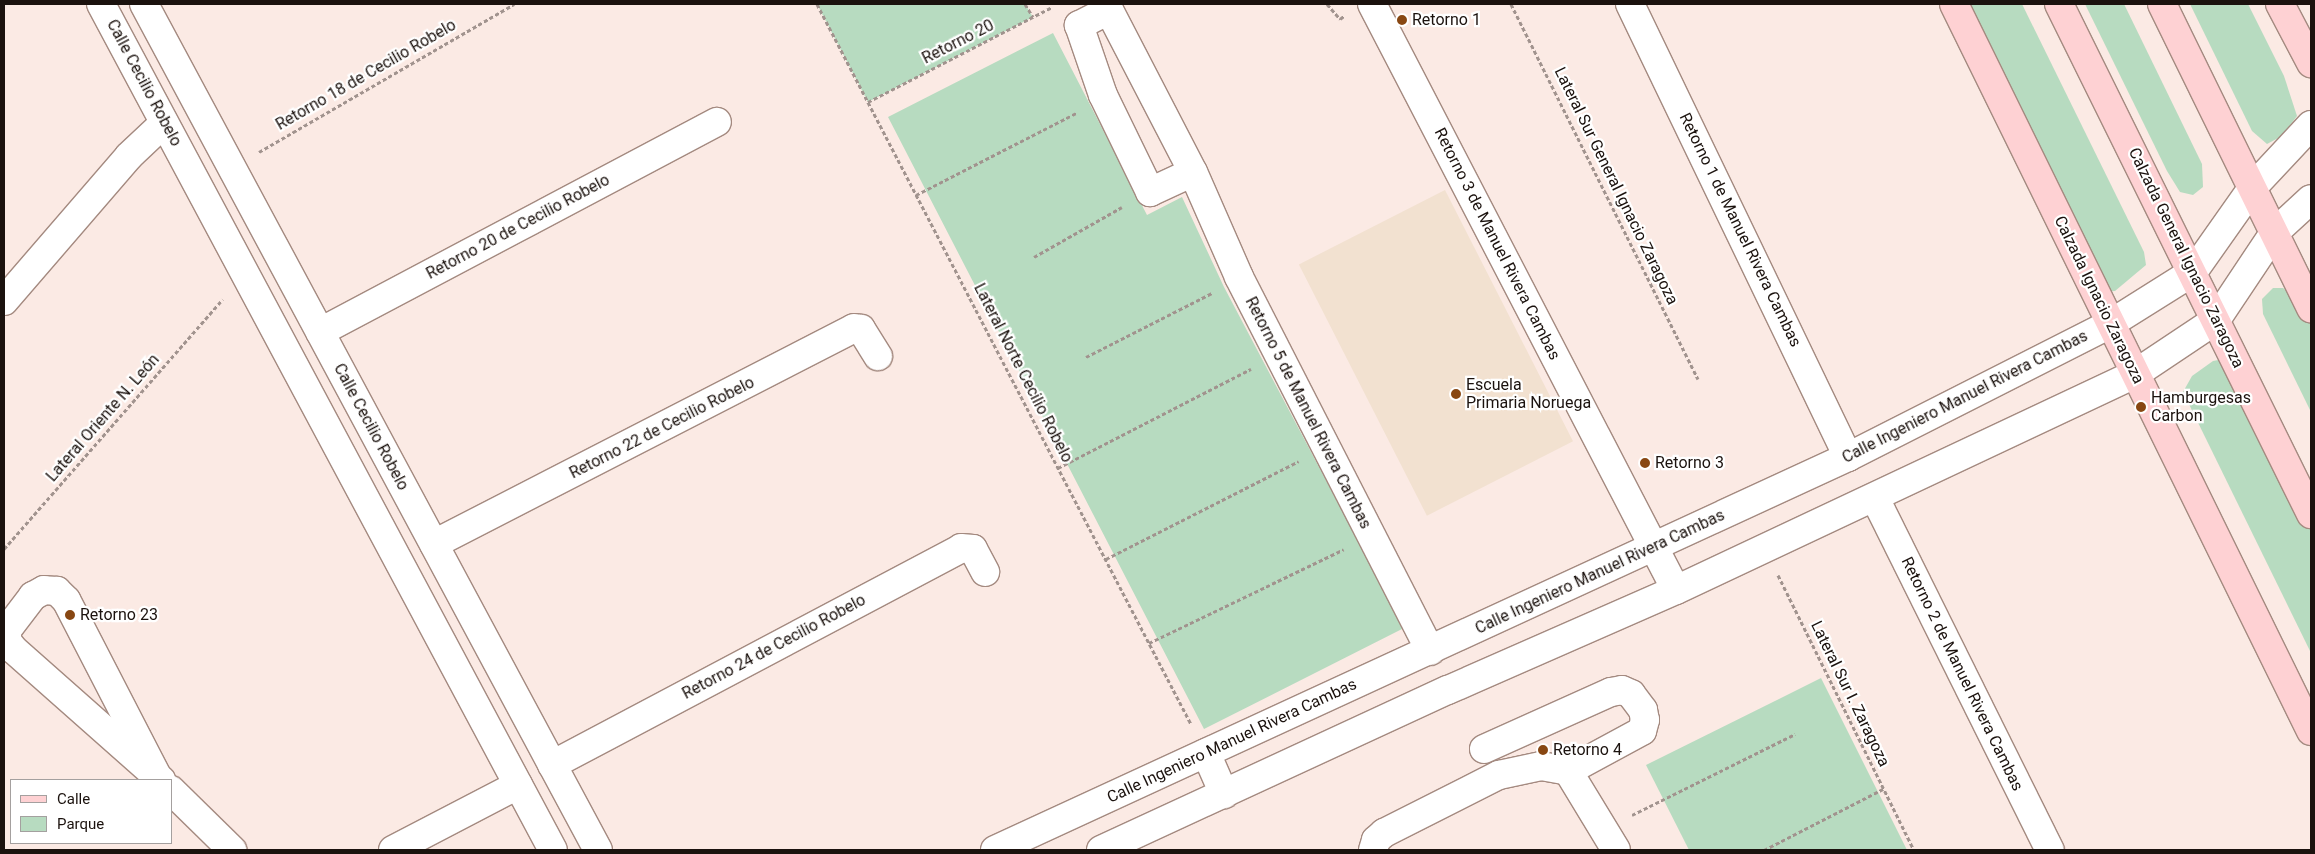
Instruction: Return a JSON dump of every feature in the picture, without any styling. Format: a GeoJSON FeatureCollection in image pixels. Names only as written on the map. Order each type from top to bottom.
{"type":"FeatureCollection","features":[{"type":"Feature","properties":{"kind":"main road","name":"Calzada Ignacio Zaragoza"},"geometry":{"type":"LineString","coordinates":[[1954,4],[2311,731]]}},
{"type":"Feature","properties":{"kind":"main road","name":"Calzada General Ignacio Zaragoza"},"geometry":{"type":"LineString","coordinates":[[2059,4],[2311,514]]}},
{"type":"Feature","properties":{"kind":"main road"},"geometry":{"type":"LineString","coordinates":[[2162,4],[2254,187],[2274,233],[2311,308]]}},
{"type":"Feature","properties":{"kind":"main road"},"geometry":{"type":"LineString","coordinates":[[2280,4],[2311,64]]}},
{"type":"Feature","properties":{"kind":"street","name":"Calle Cecilio Robelo"},"geometry":{"type":"LineString","coordinates":[[101,4],[553,850]]}},
{"type":"Feature","properties":{"kind":"street","name":"Calle Cecilio Robelo"},"geometry":{"type":"LineString","coordinates":[[144,4],[434,544],[496,664],[598,850]]}},
{"type":"Feature","properties":{"kind":"street","name":"Retorno 3 de Manuel Rivera Cambas"},"geometry":{"type":"LineString","coordinates":[[1372,4],[1676,590]]}},
{"type":"Feature","properties":{"kind":"street","name":"Retorno 1 de Manuel Rivera Cambas"},"geometry":{"type":"LineString","coordinates":[[1630,4],[1848,457]]}},
{"type":"Feature","properties":{"kind":"street","name":"Retorno 5 de Manuel Rivera Cambas"},"geometry":{"type":"LineString","coordinates":[[1150,192],[1103,95],[1080,25],[1109,7],[1193,172],[1239,277],[1430,651]]}},
{"type":"Feature","properties":{"kind":"street","name":"Retorno 20 de Cecilio Robelo"},"geometry":{"type":"LineString","coordinates":[[320,332],[717,122]]}},
{"type":"Feature","properties":{"kind":"street"},"geometry":{"type":"LineString","coordinates":[[4,301],[129,156],[164,123]]}},
{"type":"Feature","properties":{"kind":"street"},"geometry":{"type":"LineString","coordinates":[[2193,272],[2254,187],[2311,125]]}},
{"type":"Feature","properties":{"kind":"street"},"geometry":{"type":"LineString","coordinates":[[1150,192],[1193,172]]}},
{"type":"Feature","properties":{"kind":"street"},"geometry":{"type":"LineString","coordinates":[[1101,850],[1448,690],[1676,590],[2135,374],[2216,320],[2274,233],[2311,199]]}},
{"type":"Feature","properties":{"kind":"street"},"geometry":{"type":"LineString","coordinates":[[251,284],[284,267]]}},
{"type":"Feature","properties":{"kind":"street","name":"Calle Ingeniero Manuel Rivera Cambas"},"geometry":{"type":"LineString","coordinates":[[995,850],[1848,457],[2110,324],[2193,272]]}},
{"type":"Feature","properties":{"kind":"street","name":"Retorno 22 de Cecilio Robelo"},"geometry":{"type":"LineString","coordinates":[[434,544],[854,328],[861,329],[878,356]]}},
{"type":"Feature","properties":{"kind":"street","name":"Retorno 2 de Manuel Rivera Cambas"},"geometry":{"type":"LineString","coordinates":[[1875,498],[2050,850]]}},
{"type":"Feature","properties":{"kind":"street","name":"Retorno 24 de Cecilio Robelo"},"geometry":{"type":"LineString","coordinates":[[552,765],[961,548],[973,549],[985,572]]}},
{"type":"Feature","properties":{"kind":"street"},"geometry":{"type":"LineString","coordinates":[[160,779],[10,645],[7,630],[33,596],[44,590],[57,592],[66,600],[162,779]]}},
{"type":"Feature","properties":{"kind":"street"},"geometry":{"type":"LineString","coordinates":[[463,682],[496,664]]}},
{"type":"Feature","properties":{"kind":"street"},"geometry":{"type":"LineString","coordinates":[[1373,850],[1376,840],[1384,833],[1499,775],[1541,766],[1568,771],[1642,731],[1645,720],[1643,710],[1632,694],[1622,690],[1611,692],[1484,749]]}},
{"type":"Feature","properties":{"kind":"street"},"geometry":{"type":"LineString","coordinates":[[1206,753],[1224,794]]}},
{"type":"Feature","properties":{"kind":"street"},"geometry":{"type":"LineString","coordinates":[[1568,771],[1610,840]]}},
{"type":"Feature","properties":{"kind":"street"},"geometry":{"type":"LineString","coordinates":[[393,850],[518,785]]}},
{"type":"Feature","properties":{"kind":"street"},"geometry":{"type":"LineString","coordinates":[[172,791],[232,850]]}},
{"type":"Feature","properties":{"kind":"path","name":"Retorno 18 de Cecilio Robelo"},"geometry":{"type":"LineString","coordinates":[[231,168],[514,4]]}},
{"type":"Feature","properties":{"kind":"path","name":"Lateral Norte Cecilio Robelo"},"geometry":{"type":"LineString","coordinates":[[817,4],[1206,753]]}},
{"type":"Feature","properties":{"kind":"path"},"geometry":{"type":"LineString","coordinates":[[1026,4],[1032,17]]}},
{"type":"Feature","properties":{"kind":"path","name":"Retorno 20"},"geometry":{"type":"LineString","coordinates":[[868,102],[1059,4]]}},
{"type":"Feature","properties":{"kind":"path","name":"Lateral Sur General Ignacio Zaragoza"},"geometry":{"type":"LineString","coordinates":[[1511,4],[1698,379]]}},
{"type":"Feature","properties":{"kind":"path"},"geometry":{"type":"LineString","coordinates":[[916,194],[1091,105],[1103,95]]}},
{"type":"Feature","properties":{"kind":"path"},"geometry":{"type":"LineString","coordinates":[[1034,258],[1150,192]]}},
{"type":"Feature","properties":{"kind":"path"},"geometry":{"type":"LineString","coordinates":[[1086,358],[1239,277]]}},
{"type":"Feature","properties":{"kind":"path","name":"Lateral Oriente N. León"},"geometry":{"type":"LineString","coordinates":[[4,549],[220,303]]}},
{"type":"Feature","properties":{"kind":"path"},"geometry":{"type":"LineString","coordinates":[[1058,468],[1279,355]]}},
{"type":"Feature","properties":{"kind":"path"},"geometry":{"type":"LineString","coordinates":[[1105,559],[1326,447]]}},
{"type":"Feature","properties":{"kind":"path"},"geometry":{"type":"LineString","coordinates":[[1149,643],[1371,537]]}},
{"type":"Feature","properties":{"kind":"path","name":"Lateral Sur I. Zaragoza"},"geometry":{"type":"LineString","coordinates":[[1765,549],[1914,850]]}},
{"type":"Feature","properties":{"kind":"path"},"geometry":{"type":"LineString","coordinates":[[1610,840],[1795,734]]}},
{"type":"Feature","properties":{"kind":"path"},"geometry":{"type":"LineString","coordinates":[[1764,850],[1883,789]]}},
{"type":"Feature","properties":{"kind":"shaded area","name":"Escuela Primaria Noruega"},"geometry":{"type":"Polygon","coordinates":[[[1445,190],[1573,441],[1427,516],[1299,264],[1445,190]]]}},
{"type":"Feature","properties":{"kind":"green space"},"geometry":{"type":"Polygon","coordinates":[[[817,4],[1025,4],[1033,17],[868,102],[817,4]]]}},
{"type":"Feature","properties":{"kind":"green space"},"geometry":{"type":"Polygon","coordinates":[[[1962,4],[2022,4],[2144,252],[2146,265],[2115,291],[2103,292],[1962,4]]]}},
{"type":"Feature","properties":{"kind":"green space"},"geometry":{"type":"Polygon","coordinates":[[[2085,4],[2124,4],[2202,164],[2203,187],[2193,195],[2180,192],[2167,171],[2085,4]]]}},
{"type":"Feature","properties":{"kind":"green space"},"geometry":{"type":"Polygon","coordinates":[[[2190,4],[2248,4],[2284,76],[2297,116],[2282,136],[2267,144],[2252,131],[2190,4]]]}},
{"type":"Feature","properties":{"kind":"green space"},"geometry":{"type":"Polygon","coordinates":[[[1053,33],[1147,215],[1182,197],[1224,287],[1404,628],[1204,729],[888,117],[1053,33]]]}},
{"type":"Feature","properties":{"kind":"green space"},"geometry":{"type":"Polygon","coordinates":[[[2273,288],[2283,288],[2298,300],[2311,326],[2311,412],[2263,314],[2262,299],[2273,288]]]}},
{"type":"Feature","properties":{"kind":"green space"},"geometry":{"type":"Polygon","coordinates":[[[2229,358],[2311,517],[2311,653],[2183,392],[2192,376],[2213,361],[2229,358]]]}},
{"type":"Feature","properties":{"kind":"green space"},"geometry":{"type":"Polygon","coordinates":[[[1821,678],[1907,850],[1689,850],[1646,765],[1821,678]]]}},
{"type":"Feature","properties":{"kind":"place","name":"Retorno 1"},"geometry":{"type":"Point","coordinates":[1402,20]}},
{"type":"Feature","properties":{"kind":"place","name":"Escuela Primaria Noruega"},"geometry":{"type":"Point","coordinates":[1456,394]}},
{"type":"Feature","properties":{"kind":"place","name":"Hamburgesas Carbon"},"geometry":{"type":"Point","coordinates":[2141,407]}},
{"type":"Feature","properties":{"kind":"place","name":"Retorno 3"},"geometry":{"type":"Point","coordinates":[1645,463]}},
{"type":"Feature","properties":{"kind":"place","name":"Retorno 23"},"geometry":{"type":"Point","coordinates":[70,615]}},
{"type":"Feature","properties":{"kind":"place","name":"Retorno 4"},"geometry":{"type":"Point","coordinates":[1543,750]}}]}
